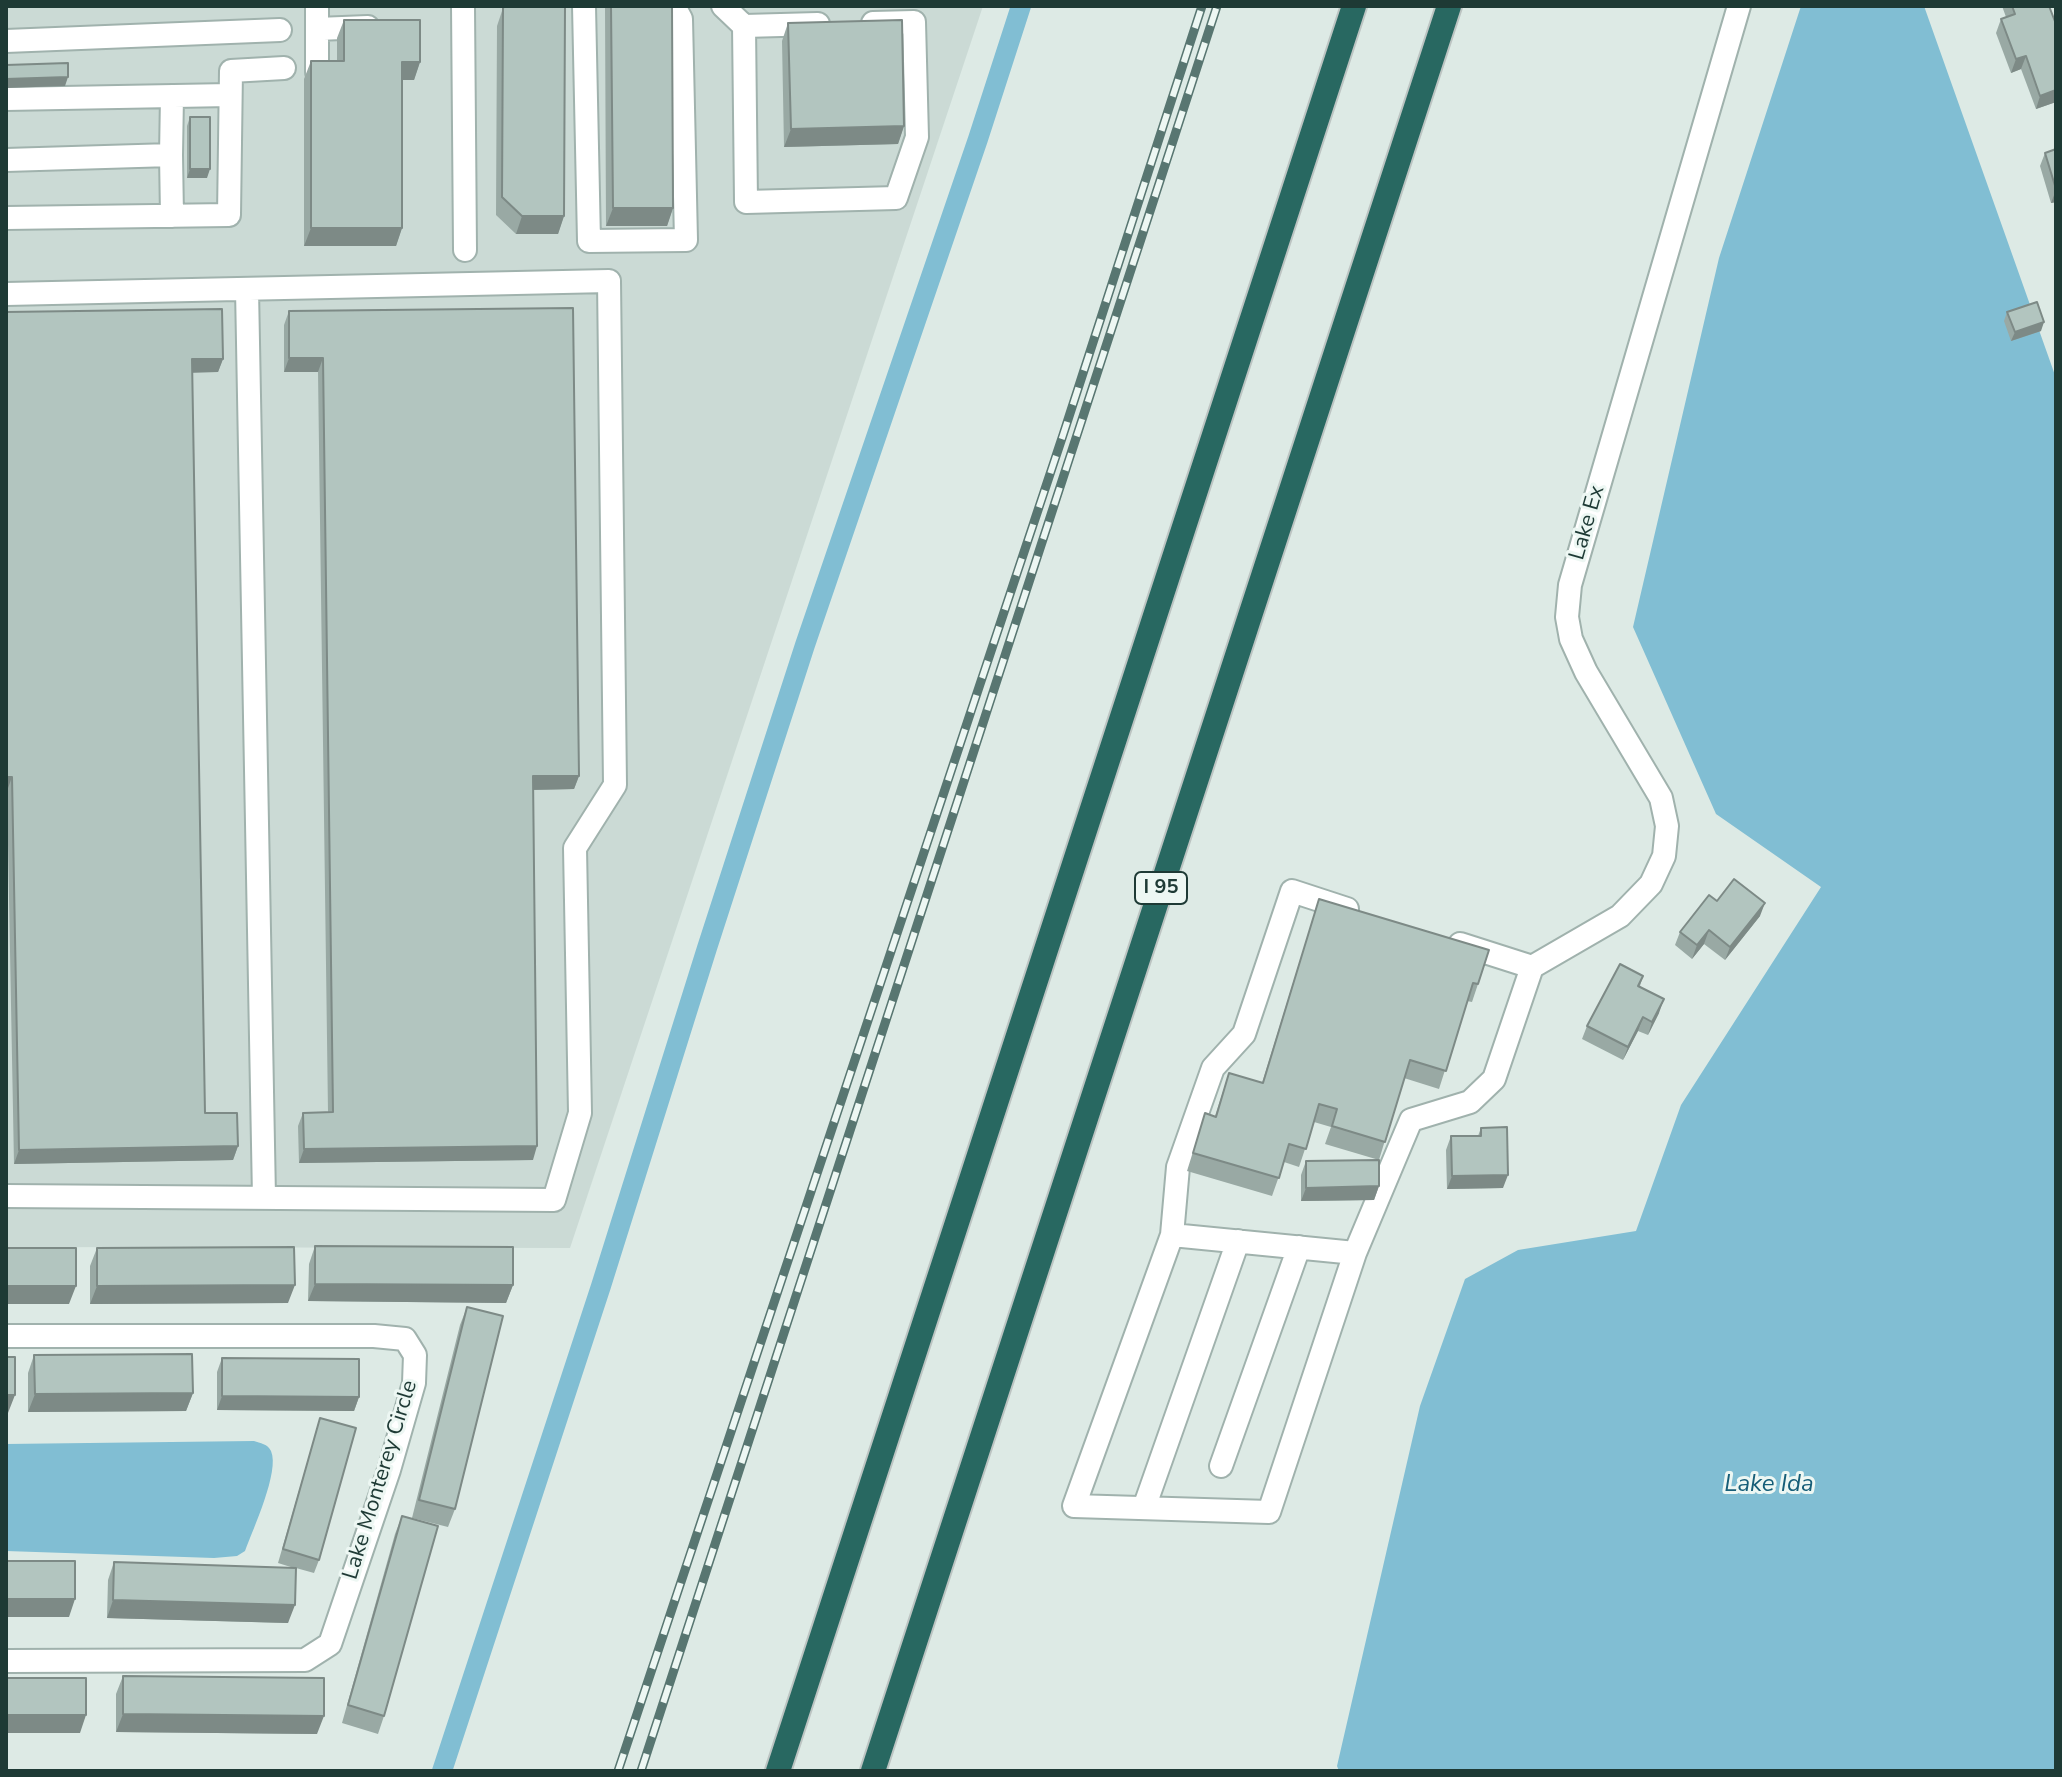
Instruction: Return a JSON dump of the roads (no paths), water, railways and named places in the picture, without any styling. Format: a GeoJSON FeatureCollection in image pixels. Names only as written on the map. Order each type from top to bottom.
{"type":"FeatureCollection","features":[{"type":"Feature","properties":{"kind":"highway"},"geometry":{"type":"LineString","coordinates":[[780,1766],[1354,6]]}},
{"type":"Feature","properties":{"kind":"highway","name":"I 95"},"geometry":{"type":"LineString","coordinates":[[873,1771],[1449,6]]}},
{"type":"Feature","properties":{"kind":"street"},"geometry":{"type":"LineString","coordinates":[[317,6],[317,72]]}},
{"type":"Feature","properties":{"kind":"street"},"geometry":{"type":"LineString","coordinates":[[463,6],[465,250]]}},
{"type":"Feature","properties":{"kind":"street"},"geometry":{"type":"LineString","coordinates":[[584,6],[589,241],[686,240],[681,19],[674,6]]}},
{"type":"Feature","properties":{"kind":"street"},"geometry":{"type":"LineString","coordinates":[[723,6],[744,26],[914,22],[917,137],[896,198],[746,202],[744,26]]}},
{"type":"Feature","properties":{"kind":"street","name":"Lake Ex"},"geometry":{"type":"LineString","coordinates":[[1532,967],[1620,916],[1651,884],[1664,856],[1667,826],[1661,798],[1586,672],[1571,639],[1567,617],[1570,585],[1739,6]]}},
{"type":"Feature","properties":{"kind":"street"},"geometry":{"type":"LineString","coordinates":[[317,29],[391,26]]}},
{"type":"Feature","properties":{"kind":"street"},"geometry":{"type":"LineString","coordinates":[[6,41],[280,30]]}},
{"type":"Feature","properties":{"kind":"street"},"geometry":{"type":"LineString","coordinates":[[6,218],[229,215],[231,71],[284,68]]}},
{"type":"Feature","properties":{"kind":"street"},"geometry":{"type":"LineString","coordinates":[[6,99],[230,95]]}},
{"type":"Feature","properties":{"kind":"street"},"geometry":{"type":"LineString","coordinates":[[172,96],[172,216]]}},
{"type":"Feature","properties":{"kind":"street"},"geometry":{"type":"LineString","coordinates":[[6,160],[171,155]]}},
{"type":"Feature","properties":{"kind":"street"},"geometry":{"type":"LineString","coordinates":[[6,294],[609,281],[615,785],[575,848],[580,1113],[554,1200],[6,1196]]}},
{"type":"Feature","properties":{"kind":"street"},"geometry":{"type":"LineString","coordinates":[[247,289],[264,1197]]}},
{"type":"Feature","properties":{"kind":"street"},"geometry":{"type":"LineString","coordinates":[[1367,915],[1292,891],[1244,1034],[1213,1068],[1178,1167],[1172,1235],[1074,1506],[1269,1512],[1355,1253],[1411,1120],[1470,1102],[1494,1079],[1532,967],[1442,939]]}},
{"type":"Feature","properties":{"kind":"street"},"geometry":{"type":"LineString","coordinates":[[1172,1235],[1355,1253]]}},
{"type":"Feature","properties":{"kind":"street"},"geometry":{"type":"LineString","coordinates":[[1144,1508],[1238,1241]]}},
{"type":"Feature","properties":{"kind":"street"},"geometry":{"type":"LineString","coordinates":[[1221,1466],[1299,1247]]}},
{"type":"Feature","properties":{"kind":"street","name":"Lake Monterey Circle"},"geometry":{"type":"LineString","coordinates":[[6,1336],[374,1336],[405,1339],[415,1355],[414,1383],[389,1470],[330,1644],[305,1660],[6,1661]]}},
{"type":"Feature","properties":{"kind":"water","name":"Lake Ida"},"geometry":{"type":"Polygon","coordinates":[[[1801,6],[1924,6],[2056,378],[2056,1771],[1339,1771],[1337,1766],[1420,1406],[1465,1279],[1518,1250],[1636,1231],[1681,1105],[1821,887],[1716,814],[1633,627],[1719,258],[1801,6]]]}},
{"type":"Feature","properties":{"kind":"water"},"geometry":{"type":"Polygon","coordinates":[[[254,1441],[270,1449],[272,1472],[245,1551],[237,1556],[214,1558],[6,1551],[6,1444],[254,1441]]]}},
{"type":"Feature","properties":{"kind":"waterway"},"geometry":{"type":"LineString","coordinates":[[442,1771],[601,1286],[805,645],[1021,6]]}},
{"type":"Feature","properties":{"kind":"railway"},"geometry":{"type":"LineString","coordinates":[[618,1771],[1063,435],[1202,6]]}},
{"type":"Feature","properties":{"kind":"railway"},"geometry":{"type":"LineString","coordinates":[[641,1771],[1217,6]]}}]}
